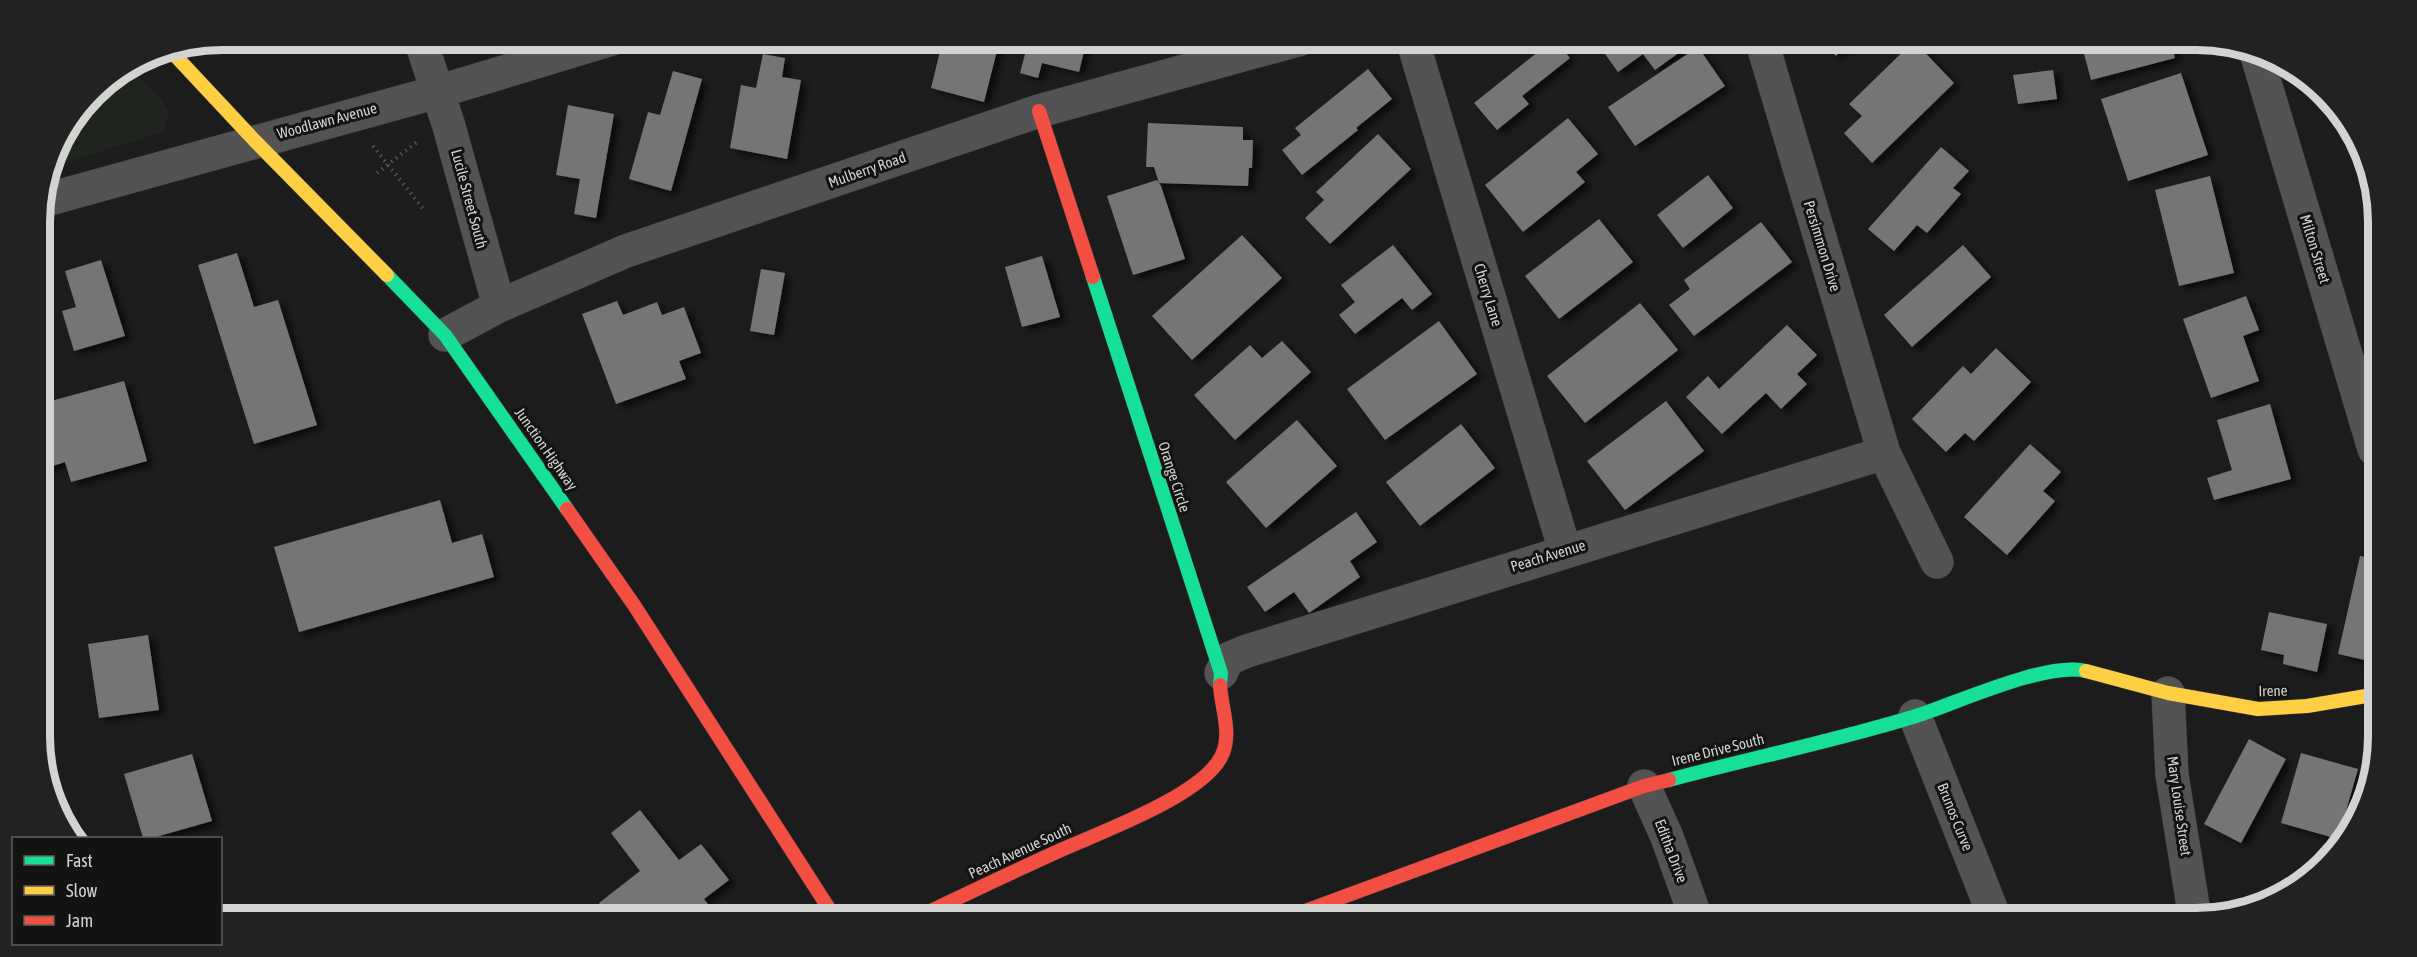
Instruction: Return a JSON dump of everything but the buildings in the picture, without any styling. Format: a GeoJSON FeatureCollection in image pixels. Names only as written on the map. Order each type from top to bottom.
{"type":"FeatureCollection","features":[{"type":"Feature","properties":{"kind":"street","name":"Lucile Street South"},"geometry":{"type":"LineString","coordinates":[[424,50],[448,123],[499,306]]}},
{"type":"Feature","properties":{"kind":"street","name":"Woodlawn Avenue"},"geometry":{"type":"LineString","coordinates":[[51,198],[437,92],[576,50]]}},
{"type":"Feature","properties":{"kind":"street","name":"Mulberry Road"},"geometry":{"type":"LineString","coordinates":[[445,335],[499,306],[626,251],[1039,111],[1261,50]]}},
{"type":"Feature","properties":{"kind":"street","name":"Cherry Lane"},"geometry":{"type":"LineString","coordinates":[[1415,50],[1565,551]]}},
{"type":"Feature","properties":{"kind":"street","name":"Persimmon Drive"},"geometry":{"type":"LineString","coordinates":[[1764,50],[1884,453],[1937,562]]}},
{"type":"Feature","properties":{"kind":"street","name":"Junction Highway"},"geometry":{"type":"LineString","coordinates":[[175,56],[255,141],[445,335],[634,605],[828,908]]}},
{"type":"Feature","properties":{"kind":"street","name":"Milton Street"},"geometry":{"type":"LineString","coordinates":[[2259,62],[2368,428]]}},
{"type":"Feature","properties":{"kind":"street","name":"Orange Circle"},"geometry":{"type":"LineString","coordinates":[[1039,111],[1221,673],[1218,685],[1226,739],[1222,757],[1209,773],[1166,801],[1138,815]]}},
{"type":"Feature","properties":{"kind":"street","name":"Peach Avenue"},"geometry":{"type":"LineString","coordinates":[[1221,673],[1228,658],[1248,651],[1884,453]]}},
{"type":"Feature","properties":{"kind":"street","name":"Irene Drive South"},"geometry":{"type":"LineString","coordinates":[[1315,907],[1644,786],[1915,716],[2043,672],[2074,668],[2168,693]]}},
{"type":"Feature","properties":{"kind":"street","name":"Irene"},"geometry":{"type":"LineString","coordinates":[[2168,693],[2258,709],[2307,706],[2368,696]]}},
{"type":"Feature","properties":{"kind":"street","name":"Mary Louise Street"},"geometry":{"type":"LineString","coordinates":[[2168,693],[2172,774],[2193,907]]}},
{"type":"Feature","properties":{"kind":"street","name":"Brunos Curve"},"geometry":{"type":"LineString","coordinates":[[1915,716],[1991,907]]}},
{"type":"Feature","properties":{"kind":"street","name":"Editha Drive"},"geometry":{"type":"LineString","coordinates":[[1644,786],[1667,837],[1692,907]]}},
{"type":"Feature","properties":{"kind":"street","name":"Peach Avenue South"},"geometry":{"type":"LineString","coordinates":[[938,908],[1138,815]]}},
{"type":"Feature","properties":{"kind":"path"},"geometry":{"type":"LineString","coordinates":[[377,173],[420,139]]}},
{"type":"Feature","properties":{"kind":"path"},"geometry":{"type":"LineString","coordinates":[[372,145],[425,211]]}},
{"type":"Feature","properties":{"kind":"shaded area"},"geometry":{"type":"Polygon","coordinates":[[[134,73],[161,98],[169,112],[163,132],[60,164],[72,135],[92,108],[108,92],[134,73]]]}},
{"type":"Feature","properties":{"kind":"traffic: fast"},"geometry":{"type":"LineString","coordinates":[[387,275],[445,335],[567,509]]}},
{"type":"Feature","properties":{"kind":"traffic: fast"},"geometry":{"type":"LineString","coordinates":[[1093,277],[1221,673],[1220,685]]}},
{"type":"Feature","properties":{"kind":"traffic: fast"},"geometry":{"type":"LineString","coordinates":[[1669,780],[1885,725],[2026,677],[2049,672],[2086,671]]}},
{"type":"Feature","properties":{"kind":"traffic: slow"},"geometry":{"type":"LineString","coordinates":[[175,56],[255,141],[387,275]]}},
{"type":"Feature","properties":{"kind":"traffic: slow"},"geometry":{"type":"LineString","coordinates":[[2086,671],[2168,693],[2258,709],[2307,706],[2368,696]]}},
{"type":"Feature","properties":{"kind":"traffic: jam"},"geometry":{"type":"LineString","coordinates":[[1039,111],[1093,277]]}},
{"type":"Feature","properties":{"kind":"traffic: jam"},"geometry":{"type":"LineString","coordinates":[[567,509],[634,605],[828,908]]}},
{"type":"Feature","properties":{"kind":"traffic: jam"},"geometry":{"type":"LineString","coordinates":[[938,908],[1124,823],[1172,799],[1193,785],[1210,771],[1221,757],[1224,748],[1226,730],[1220,685]]}},
{"type":"Feature","properties":{"kind":"traffic: jam"},"geometry":{"type":"LineString","coordinates":[[1315,907],[1644,786],[1669,780]]}}]}
